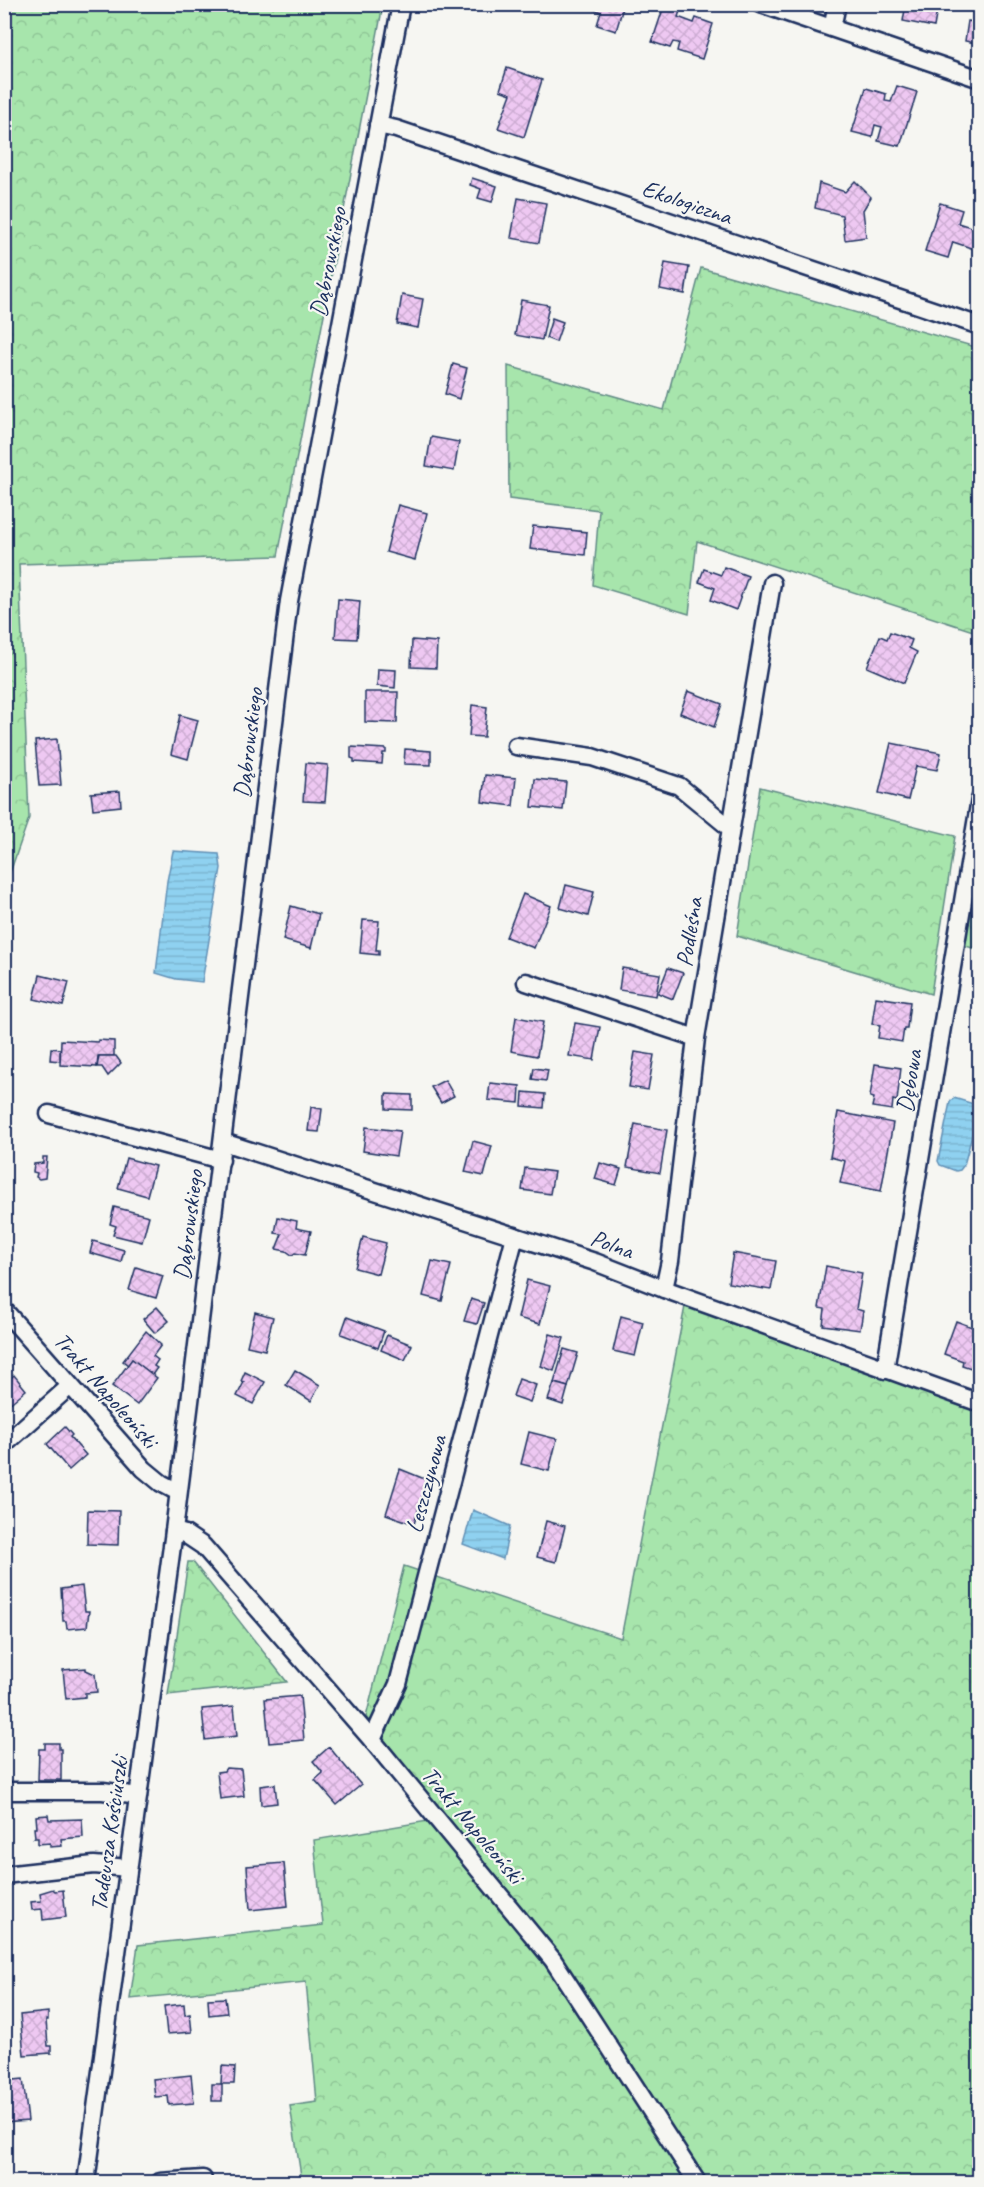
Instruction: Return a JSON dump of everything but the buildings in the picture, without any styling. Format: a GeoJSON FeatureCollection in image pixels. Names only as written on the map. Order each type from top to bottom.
{"type":"FeatureCollection","features":[{"type":"Feature","properties":{"kind":"street","name":"Dąbrowskiego"},"geometry":{"type":"LineString","coordinates":[[178,1492],[289,601],[401,4]]}},
{"type":"Feature","properties":{"kind":"street"},"geometry":{"type":"LineString","coordinates":[[761,4],[980,79]]}},
{"type":"Feature","properties":{"kind":"street"},"geometry":{"type":"LineString","coordinates":[[832,28],[837,4]]}},
{"type":"Feature","properties":{"kind":"street","name":"Ekologiczna"},"geometry":{"type":"LineString","coordinates":[[378,125],[430,140],[980,326]]}},
{"type":"Feature","properties":{"kind":"street","name":"Podleśna"},"geometry":{"type":"LineString","coordinates":[[664,1289],[671,1250],[696,1038],[772,583]]}},
{"type":"Feature","properties":{"kind":"street"},"geometry":{"type":"LineString","coordinates":[[516,746],[591,758],[679,786],[730,828]]}},
{"type":"Feature","properties":{"kind":"street","name":"Dębowa"},"geometry":{"type":"LineString","coordinates":[[885,1370],[980,799]]}},
{"type":"Feature","properties":{"kind":"street"},"geometry":{"type":"LineString","coordinates":[[526,982],[696,1038]]}},
{"type":"Feature","properties":{"kind":"street"},"geometry":{"type":"LineString","coordinates":[[50,1114],[221,1160]]}},
{"type":"Feature","properties":{"kind":"street","name":"Polna"},"geometry":{"type":"LineString","coordinates":[[223,1142],[595,1262],[980,1403]]}},
{"type":"Feature","properties":{"kind":"street","name":"Leszczynowa"},"geometry":{"type":"LineString","coordinates":[[372,1740],[398,1684],[515,1236]]}},
{"type":"Feature","properties":{"kind":"street","name":"Trakt Napoleoński"},"geometry":{"type":"LineString","coordinates":[[4,1310],[144,1469],[161,1483],[178,1492]]}},
{"type":"Feature","properties":{"kind":"street"},"geometry":{"type":"LineString","coordinates":[[4,1445],[70,1386]]}},
{"type":"Feature","properties":{"kind":"street","name":"Tadeusza Kościuszki"},"geometry":{"type":"LineString","coordinates":[[87,2182],[178,1492]]}},
{"type":"Feature","properties":{"kind":"street","name":"Trakt Napoleoński"},"geometry":{"type":"LineString","coordinates":[[174,1531],[185,1534],[204,1546],[372,1740],[553,1960],[697,2182]]}},
{"type":"Feature","properties":{"kind":"street"},"geometry":{"type":"LineString","coordinates":[[4,1791],[102,1791],[138,1796]]}},
{"type":"Feature","properties":{"kind":"street"},"geometry":{"type":"LineString","coordinates":[[4,1875],[93,1865],[128,1868]]}},
{"type":"Feature","properties":{"kind":"street"},"geometry":{"type":"LineString","coordinates":[[159,2182],[203,2179]]}},
{"type":"Feature","properties":{"kind":"green space"},"geometry":{"type":"Polygon","coordinates":[[[5,4],[383,5],[278,556],[19,564],[29,818],[5,887],[5,4]]]}},
{"type":"Feature","properties":{"kind":"green space"},"geometry":{"type":"Polygon","coordinates":[[[701,268],[979,348],[979,633],[697,541],[689,614],[593,585],[599,510],[509,499],[508,366],[664,410],[701,268]]]}},
{"type":"Feature","properties":{"kind":"green space"},"geometry":{"type":"Polygon","coordinates":[[[760,787],[955,836],[931,994],[737,936],[760,787]]]}},
{"type":"Feature","properties":{"kind":"green space"},"geometry":{"type":"Polygon","coordinates":[[[979,823],[979,950],[956,943],[979,823]]]}},
{"type":"Feature","properties":{"kind":"green space"},"geometry":{"type":"Polygon","coordinates":[[[687,1296],[979,1401],[979,2182],[302,2182],[290,2106],[317,2102],[306,1982],[130,1999],[138,1945],[323,1925],[314,1840],[446,1818],[366,1717],[404,1566],[621,1638],[687,1296]]]}},
{"type":"Feature","properties":{"kind":"green space"},"geometry":{"type":"Polygon","coordinates":[[[188,1562],[193,1562],[287,1682],[168,1695],[188,1562]]]}},
{"type":"Feature","properties":{"kind":"water"},"geometry":{"type":"Polygon","coordinates":[[[173,851],[219,854],[221,868],[202,982],[176,979],[156,973],[167,881],[173,851]]]}},
{"type":"Feature","properties":{"kind":"water"},"geometry":{"type":"Polygon","coordinates":[[[954,1098],[977,1105],[979,1110],[964,1165],[956,1171],[940,1165],[938,1161],[950,1102],[954,1098]]]}},
{"type":"Feature","properties":{"kind":"water"},"geometry":{"type":"Polygon","coordinates":[[[473,1510],[510,1526],[503,1559],[463,1544],[473,1510]]]}}]}
